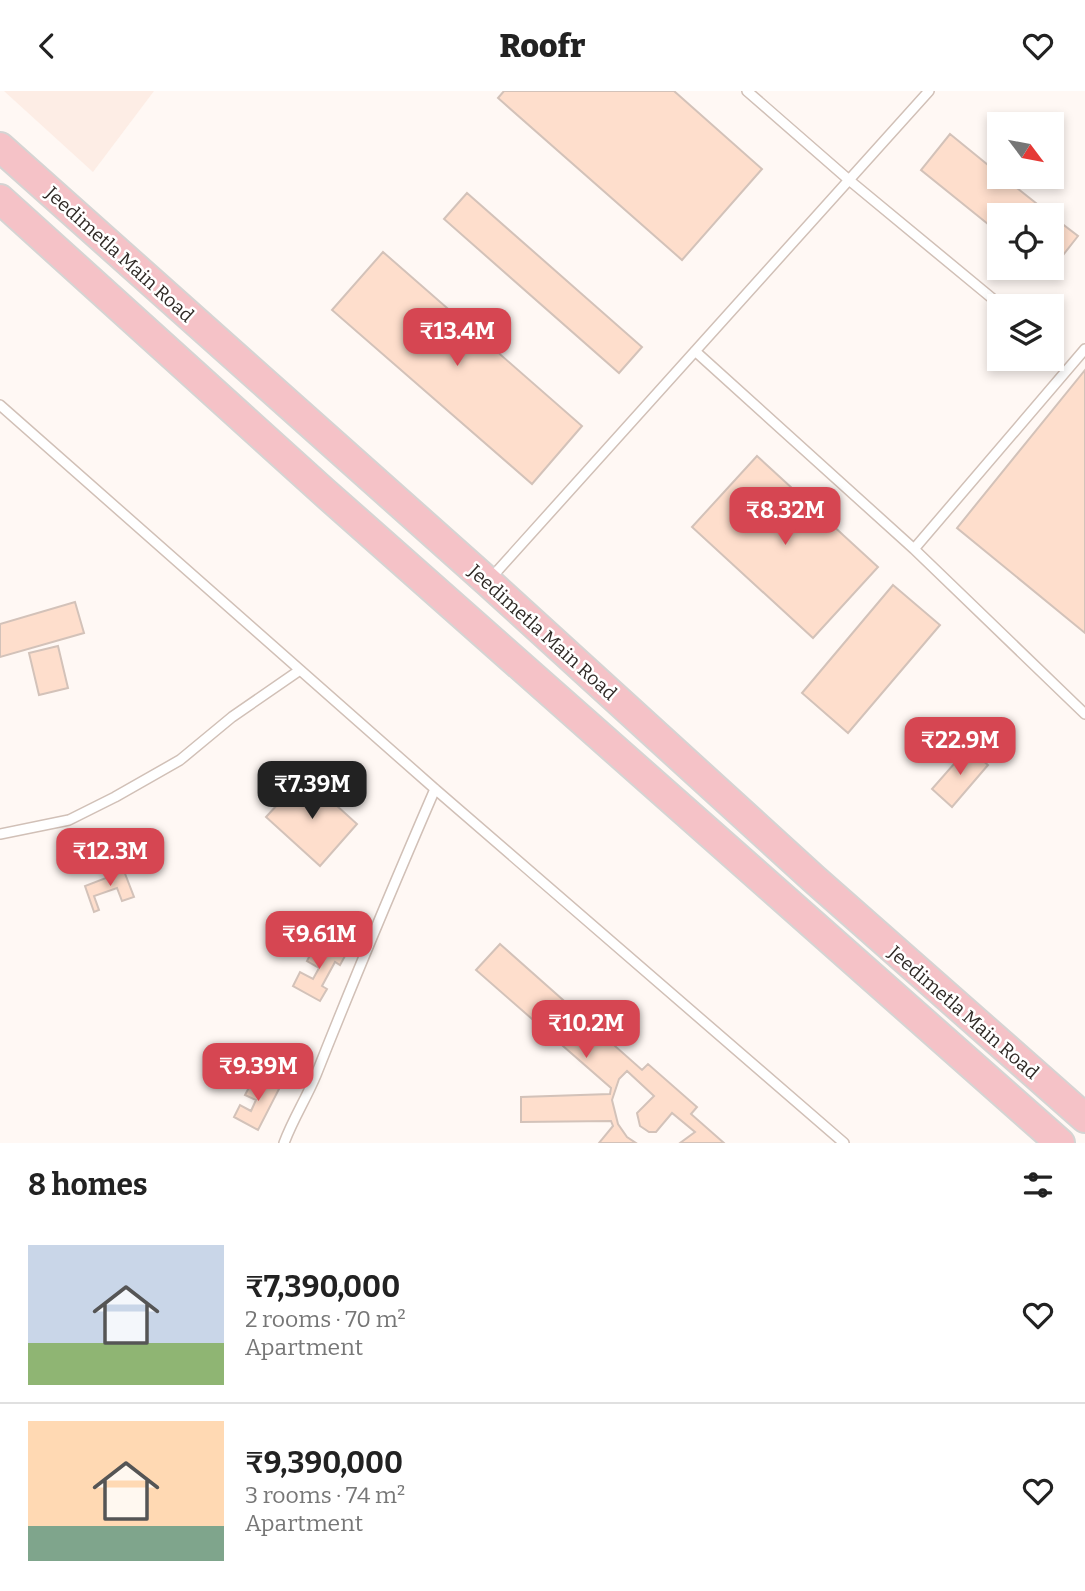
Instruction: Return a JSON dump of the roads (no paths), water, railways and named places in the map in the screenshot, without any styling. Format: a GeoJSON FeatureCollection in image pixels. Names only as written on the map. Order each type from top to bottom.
{"type":"FeatureCollection","features":[{"type":"Feature","properties":{"kind":"main road","name":"Jeedimetla Main Road"},"geometry":{"type":"LineString","coordinates":[[0,147],[487,582],[814,879],[1085,1118]]}},
{"type":"Feature","properties":{"kind":"main road","name":"Jeedimetla Main Road"},"geometry":{"type":"LineString","coordinates":[[0,199],[324,492],[1060,1143]]}},
{"type":"Feature","properties":{"kind":"lane"},"geometry":{"type":"LineString","coordinates":[[747,91],[987,294]]}},
{"type":"Feature","properties":{"kind":"lane"},"geometry":{"type":"LineString","coordinates":[[487,582],[929,91]]}},
{"type":"Feature","properties":{"kind":"lane"},"geometry":{"type":"LineString","coordinates":[[914,549],[1085,349]]}},
{"type":"Feature","properties":{"kind":"lane"},"geometry":{"type":"LineString","coordinates":[[695,351],[914,549],[1085,714]]}},
{"type":"Feature","properties":{"kind":"lane"},"geometry":{"type":"LineString","coordinates":[[0,405],[435,789],[844,1143]]}},
{"type":"Feature","properties":{"kind":"lane"},"geometry":{"type":"LineString","coordinates":[[0,834],[69,820],[115,797],[180,760],[232,717],[300,670]]}},
{"type":"Feature","properties":{"kind":"lane"},"geometry":{"type":"LineString","coordinates":[[284,1143],[293,1118],[314,1079],[338,1016],[435,789]]}}]}
